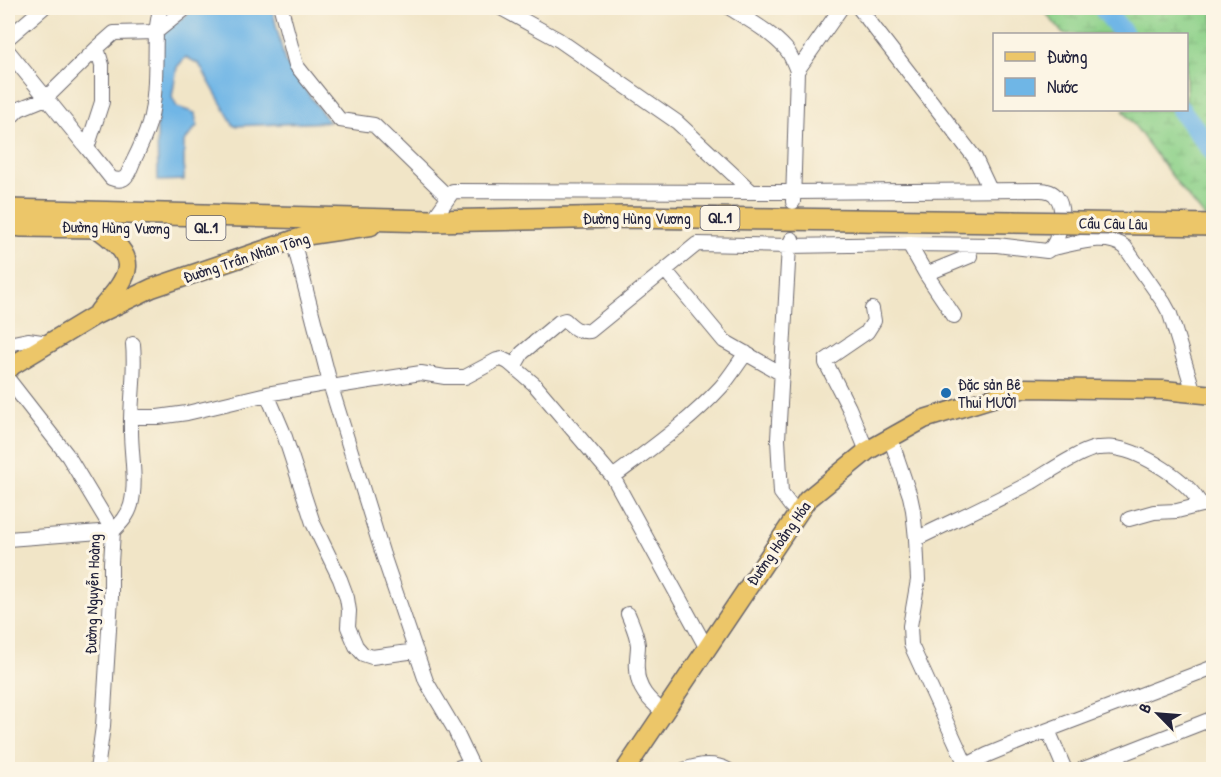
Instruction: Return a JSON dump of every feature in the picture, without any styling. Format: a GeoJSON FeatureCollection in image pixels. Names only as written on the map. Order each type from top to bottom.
{"type":"FeatureCollection","features":[{"type":"Feature","properties":{"kind":"highway","name":"Đường Hùng Vương"},"geometry":{"type":"LineString","coordinates":[[8,210],[432,221],[621,217],[1013,222]]}},
{"type":"Feature","properties":{"kind":"highway","name":"Đường Hùng Vương"},"geometry":{"type":"LineString","coordinates":[[8,224],[246,228],[405,220]]}},
{"type":"Feature","properties":{"kind":"highway","name":"Cầu Câu Lâu"},"geometry":{"type":"LineString","coordinates":[[1013,222],[1214,225]]}},
{"type":"Feature","properties":{"kind":"main road","name":"Đường Trần Nhân Tông"},"geometry":{"type":"LineString","coordinates":[[9,371],[48,343],[94,316],[152,288],[293,240],[405,220]]}},
{"type":"Feature","properties":{"kind":"main road","name":"Đường Trần Nhân Tông"},"geometry":{"type":"LineString","coordinates":[[94,316],[117,290],[124,278],[127,265],[125,254],[117,243],[95,227]]}},
{"type":"Feature","properties":{"kind":"main road","name":"Đường Hoằng Hóa"},"geometry":{"type":"LineString","coordinates":[[625,770],[807,500],[867,451],[924,419],[1025,388],[1164,390],[1214,395]]}},
{"type":"Feature","properties":{"kind":"street"},"geometry":{"type":"LineString","coordinates":[[8,38],[43,8]]}},
{"type":"Feature","properties":{"kind":"street"},"geometry":{"type":"LineString","coordinates":[[8,51],[111,178],[117,181],[122,180],[128,175],[145,137],[153,108],[156,32],[160,8]]}},
{"type":"Feature","properties":{"kind":"street"},"geometry":{"type":"LineString","coordinates":[[8,120],[20,109],[46,98],[114,33],[156,32],[186,8]]}},
{"type":"Feature","properties":{"kind":"street"},"geometry":{"type":"LineString","coordinates":[[281,8],[296,65],[340,120],[374,124],[448,197]]}},
{"type":"Feature","properties":{"kind":"street"},"geometry":{"type":"LineString","coordinates":[[501,8],[521,12],[677,122],[752,192]]}},
{"type":"Feature","properties":{"kind":"street"},"geometry":{"type":"LineString","coordinates":[[730,8],[767,32],[786,49],[794,62],[797,71],[794,197]]}},
{"type":"Feature","properties":{"kind":"street"},"geometry":{"type":"LineString","coordinates":[[797,71],[842,8]]}},
{"type":"Feature","properties":{"kind":"street"},"geometry":{"type":"LineString","coordinates":[[859,8],[975,158],[990,189]]}},
{"type":"Feature","properties":{"kind":"street"},"geometry":{"type":"LineString","coordinates":[[87,148],[102,102],[102,65],[97,48]]}},
{"type":"Feature","properties":{"kind":"street"},"geometry":{"type":"LineString","coordinates":[[432,221],[453,191],[752,192],[794,197],[990,189],[1045,190],[1057,197],[1061,217],[1060,233],[1053,248]]}},
{"type":"Feature","properties":{"kind":"street"},"geometry":{"type":"LineString","coordinates":[[514,367],[522,353],[560,322],[565,320],[574,329],[590,331],[697,244],[791,242],[997,245],[1047,251],[1101,239],[1116,241],[1125,247],[1164,303],[1170,314],[1194,393]]}},
{"type":"Feature","properties":{"kind":"street"},"geometry":{"type":"LineString","coordinates":[[293,240],[330,385],[383,555],[426,681],[455,729],[473,766],[452,770]]}},
{"type":"Feature","properties":{"kind":"street"},"geometry":{"type":"LineString","coordinates":[[791,242],[778,439],[781,493],[798,513]]}},
{"type":"Feature","properties":{"kind":"street"},"geometry":{"type":"LineString","coordinates":[[909,244],[954,316]]}},
{"type":"Feature","properties":{"kind":"street"},"geometry":{"type":"LineString","coordinates":[[926,274],[970,256]]}},
{"type":"Feature","properties":{"kind":"street"},"geometry":{"type":"LineString","coordinates":[[664,270],[724,341],[782,374]]}},
{"type":"Feature","properties":{"kind":"street"},"geometry":{"type":"LineString","coordinates":[[867,451],[826,360],[867,332],[874,321],[872,309]]}},
{"type":"Feature","properties":{"kind":"street"},"geometry":{"type":"LineString","coordinates":[[8,344],[28,340],[48,343]]}},
{"type":"Feature","properties":{"kind":"street"},"geometry":{"type":"LineString","coordinates":[[8,539],[114,531],[128,513],[134,484],[131,417],[135,364],[133,344]]}},
{"type":"Feature","properties":{"kind":"street"},"geometry":{"type":"LineString","coordinates":[[613,477],[704,405],[722,386],[746,353]]}},
{"type":"Feature","properties":{"kind":"street"},"geometry":{"type":"LineString","coordinates":[[131,417],[187,414],[267,394],[330,385],[421,374],[445,377],[465,376],[500,359],[505,360],[534,384],[613,477],[706,647]]}},
{"type":"Feature","properties":{"kind":"street","name":"Đường Nguyễn Hoàng"},"geometry":{"type":"LineString","coordinates":[[9,371],[68,456],[114,531],[103,726],[97,770]]}},
{"type":"Feature","properties":{"kind":"street"},"geometry":{"type":"LineString","coordinates":[[267,394],[284,434],[313,524],[347,598],[350,611],[348,627],[356,646],[363,654],[372,657],[416,651]]}},
{"type":"Feature","properties":{"kind":"street"},"geometry":{"type":"LineString","coordinates":[[890,437],[910,496],[916,539],[918,580],[910,626],[911,645],[961,767],[1048,730],[1213,671]]}},
{"type":"Feature","properties":{"kind":"street"},"geometry":{"type":"LineString","coordinates":[[916,539],[1095,448],[1115,448],[1142,456],[1167,470],[1207,505]]}},
{"type":"Feature","properties":{"kind":"street"},"geometry":{"type":"LineString","coordinates":[[1130,519],[1154,512],[1177,511],[1207,505]]}},
{"type":"Feature","properties":{"kind":"street"},"geometry":{"type":"LineString","coordinates":[[628,614],[638,646],[636,671],[640,685],[645,695],[663,712]]}},
{"type":"Feature","properties":{"kind":"street"},"geometry":{"type":"LineString","coordinates":[[1081,770],[1214,718]]}},
{"type":"Feature","properties":{"kind":"street"},"geometry":{"type":"LineString","coordinates":[[1048,730],[1065,770]]}},
{"type":"Feature","properties":{"kind":"street"},"geometry":{"type":"LineString","coordinates":[[684,770],[708,764],[721,766],[728,770]]}},
{"type":"Feature","properties":{"kind":"green space"},"geometry":{"type":"Polygon","coordinates":[[[1042,8],[1213,8],[1213,227],[1124,111],[1188,111],[1188,33],[1062,33],[1042,8]]]}},
{"type":"Feature","properties":{"kind":"water"},"geometry":{"type":"Polygon","coordinates":[[[195,8],[272,8],[285,62],[329,122],[234,126],[199,64],[186,57],[177,67],[172,97],[177,107],[195,113],[197,126],[184,142],[184,180],[158,181],[156,73],[162,34],[195,8]]]}},
{"type":"Feature","properties":{"kind":"waterway"},"geometry":{"type":"LineString","coordinates":[[1103,8],[1123,33]]}},
{"type":"Feature","properties":{"kind":"waterway"},"geometry":{"type":"LineString","coordinates":[[1182,111],[1214,153]]}},
{"type":"Feature","properties":{"kind":"place","name":"Đặc sản Bê Thui MƯỜI"},"geometry":{"type":"Point","coordinates":[946,393]}}]}
